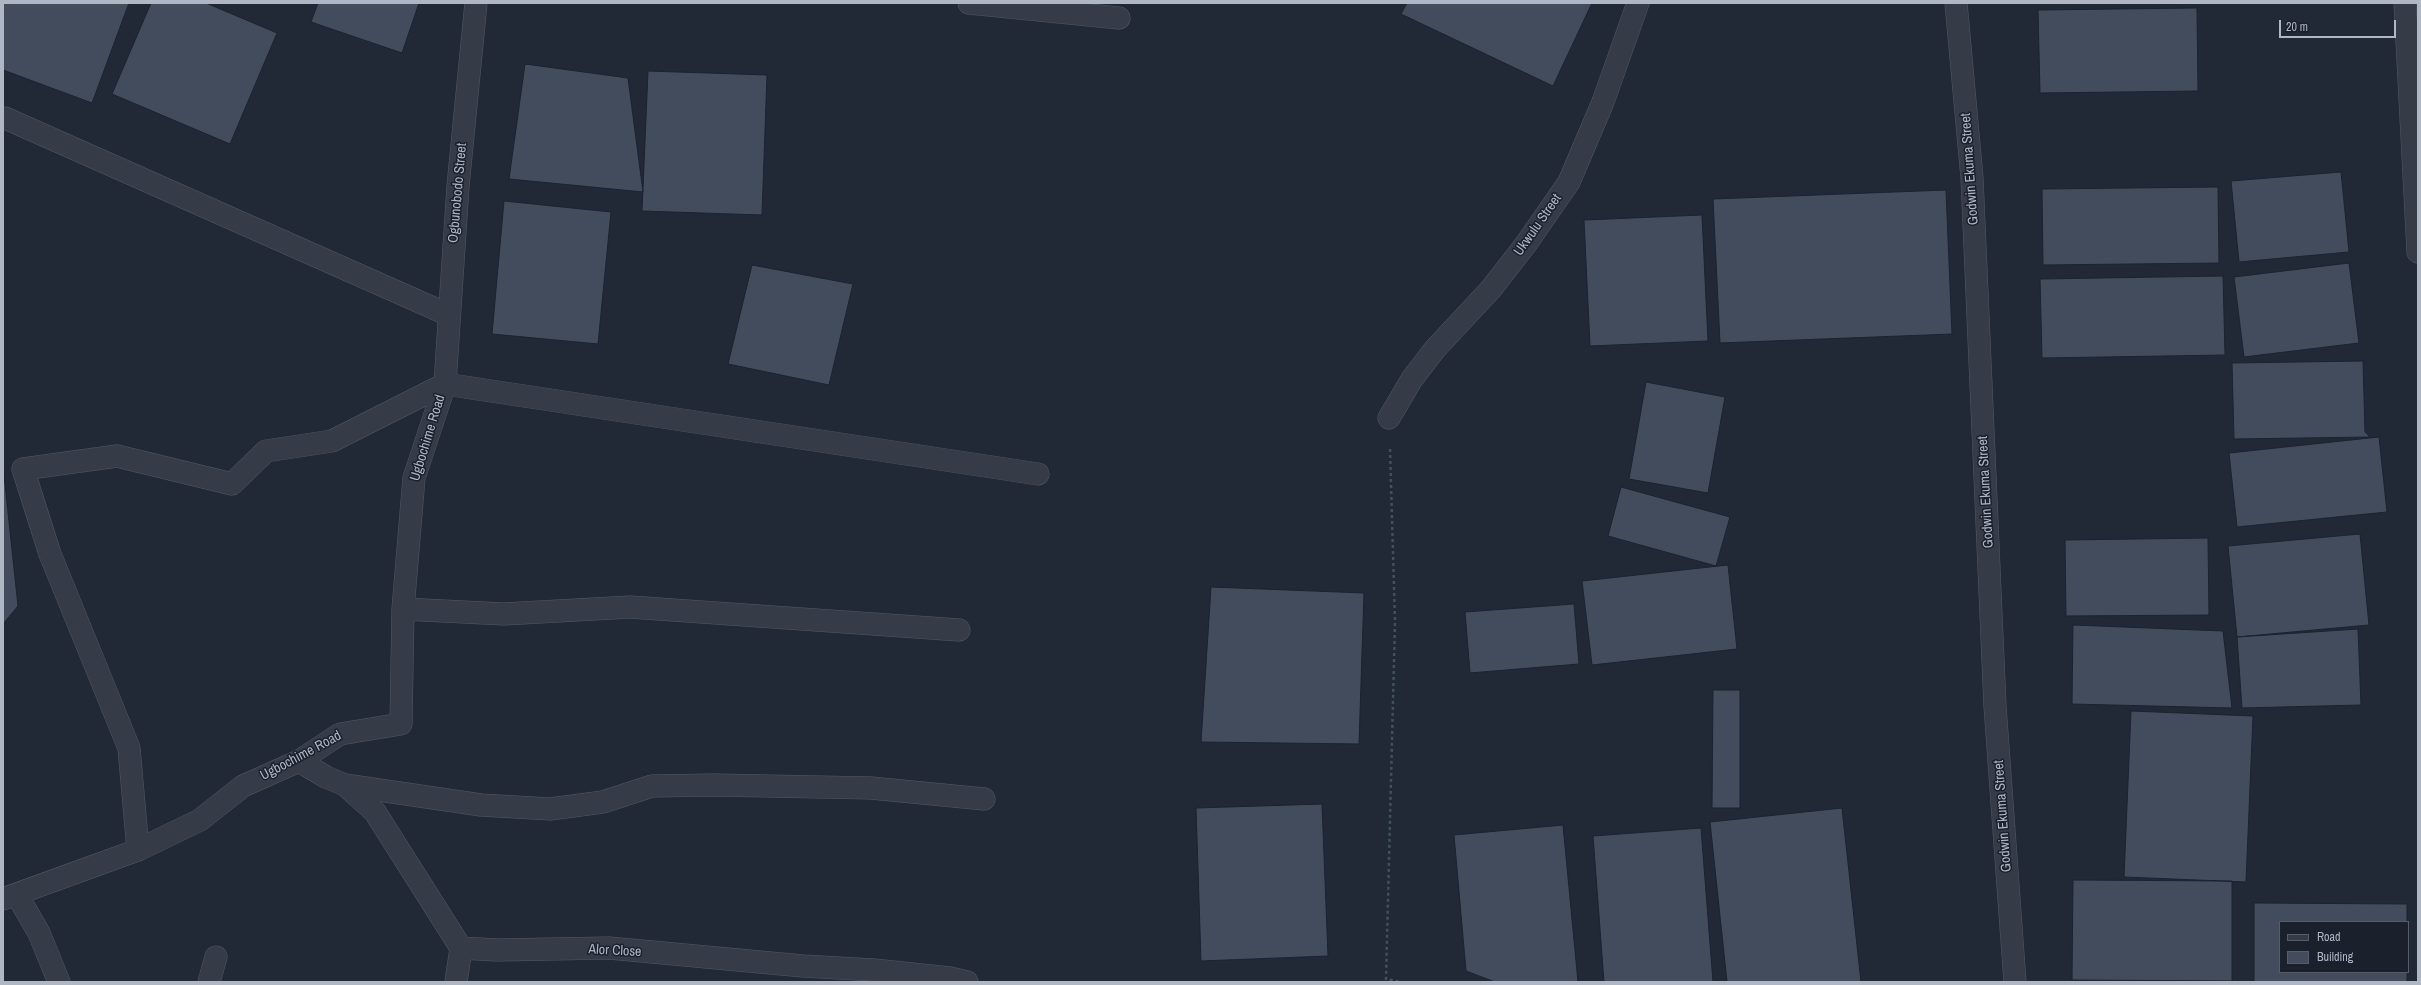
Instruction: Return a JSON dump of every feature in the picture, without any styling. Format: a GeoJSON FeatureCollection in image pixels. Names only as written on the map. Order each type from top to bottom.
{"type":"FeatureCollection","features":[{"type":"Feature","properties":{"kind":"street","name":"Ogbunobodo Street"},"geometry":{"type":"LineString","coordinates":[[445,384],[458,186],[476,3]]}},
{"type":"Feature","properties":{"kind":"street"},"geometry":{"type":"LineString","coordinates":[[969,3],[1119,18]]}},
{"type":"Feature","properties":{"kind":"street","name":"Ukwulu Street"},"geometry":{"type":"LineString","coordinates":[[1389,418],[1412,379],[1435,349],[1496,283],[1526,244],[1569,182],[1603,102],[1638,3]]}},
{"type":"Feature","properties":{"kind":"street","name":"Godwin Ekuma Street"},"geometry":{"type":"LineString","coordinates":[[1956,3],[1972,178],[1995,706],[2014,982]]}},
{"type":"Feature","properties":{"kind":"street"},"geometry":{"type":"LineString","coordinates":[[2405,3],[2418,252]]}},
{"type":"Feature","properties":{"kind":"street"},"geometry":{"type":"LineString","coordinates":[[5,118],[449,315]]}},
{"type":"Feature","properties":{"kind":"street"},"geometry":{"type":"LineString","coordinates":[[138,850],[129,748],[50,554],[23,469],[117,456],[232,484],[266,451],[332,441],[445,384],[1038,474]]}},
{"type":"Feature","properties":{"kind":"street","name":"Ugbochime Road"},"geometry":{"type":"LineString","coordinates":[[10,897],[138,850],[200,820],[243,786],[299,761],[340,734],[401,724],[403,609],[414,478],[445,384]]}},
{"type":"Feature","properties":{"kind":"street"},"geometry":{"type":"LineString","coordinates":[[403,609],[504,614],[630,607],[959,630]]}},
{"type":"Feature","properties":{"kind":"street"},"geometry":{"type":"LineString","coordinates":[[299,761],[326,777],[345,785],[481,805],[550,809],[603,802],[652,786],[863,788],[984,799]]}},
{"type":"Feature","properties":{"kind":"street"},"geometry":{"type":"LineString","coordinates":[[345,785],[375,812],[461,948],[456,982]]}},
{"type":"Feature","properties":{"kind":"street"},"geometry":{"type":"LineString","coordinates":[[10,897],[39,933],[59,982]]}},
{"type":"Feature","properties":{"kind":"street","name":"Alor Close"},"geometry":{"type":"LineString","coordinates":[[461,948],[497,950],[609,948],[803,966],[874,970],[950,978],[967,982]]}},
{"type":"Feature","properties":{"kind":"street"},"geometry":{"type":"LineString","coordinates":[[209,982],[216,957]]}},
{"type":"Feature","properties":{"kind":"path"},"geometry":{"type":"LineString","coordinates":[[1389,418],[1395,621],[1386,979],[1401,982]]}},
{"type":"Feature","properties":{"kind":"building"},"geometry":{"type":"Polygon","coordinates":[[[3,3],[129,3],[92,103],[3,70],[3,3]]]}},
{"type":"Feature","properties":{"kind":"building"},"geometry":{"type":"Polygon","coordinates":[[[151,3],[206,3],[277,33],[230,144],[112,94],[151,3]]]}},
{"type":"Feature","properties":{"kind":"building"},"geometry":{"type":"Polygon","coordinates":[[[318,3],[419,3],[402,53],[311,22],[318,3]]]}},
{"type":"Feature","properties":{"kind":"building"},"geometry":{"type":"Polygon","coordinates":[[[1407,3],[1592,3],[1553,86],[1401,14],[1407,3]]]}},
{"type":"Feature","properties":{"kind":"building"},"geometry":{"type":"Polygon","coordinates":[[[2197,8],[2198,91],[2040,93],[2038,10],[2197,8]]]}},
{"type":"Feature","properties":{"kind":"building"},"geometry":{"type":"Polygon","coordinates":[[[525,64],[628,78],[643,192],[509,179],[525,64]]]}},
{"type":"Feature","properties":{"kind":"building"},"geometry":{"type":"Polygon","coordinates":[[[648,71],[767,75],[762,215],[642,211],[648,71]]]}},
{"type":"Feature","properties":{"kind":"building"},"geometry":{"type":"Polygon","coordinates":[[[2341,172],[2349,252],[2239,262],[2231,181],[2341,172]]]}},
{"type":"Feature","properties":{"kind":"building"},"geometry":{"type":"Polygon","coordinates":[[[2218,187],[2219,263],[2043,265],[2042,189],[2218,187]]]}},
{"type":"Feature","properties":{"kind":"building"},"geometry":{"type":"Polygon","coordinates":[[[1946,190],[1952,334],[1720,343],[1713,199],[1946,190]]]}},
{"type":"Feature","properties":{"kind":"building"},"geometry":{"type":"Polygon","coordinates":[[[504,201],[611,212],[598,344],[492,334],[504,201]]]}},
{"type":"Feature","properties":{"kind":"building"},"geometry":{"type":"Polygon","coordinates":[[[1702,215],[1708,341],[1590,346],[1584,220],[1702,215]]]}},
{"type":"Feature","properties":{"kind":"building"},"geometry":{"type":"Polygon","coordinates":[[[2349,263],[2359,343],[2244,357],[2234,277],[2349,263]]]}},
{"type":"Feature","properties":{"kind":"building"},"geometry":{"type":"Polygon","coordinates":[[[752,265],[853,284],[829,385],[728,364],[752,265]]]}},
{"type":"Feature","properties":{"kind":"building"},"geometry":{"type":"Polygon","coordinates":[[[2223,276],[2225,355],[2042,358],[2040,279],[2223,276]]]}},
{"type":"Feature","properties":{"kind":"building"},"geometry":{"type":"Polygon","coordinates":[[[2363,361],[2365,432],[2370,437],[2234,439],[2232,363],[2363,361]]]}},
{"type":"Feature","properties":{"kind":"building"},"geometry":{"type":"Polygon","coordinates":[[[1646,382],[1725,397],[1708,493],[1629,479],[1646,382]]]}},
{"type":"Feature","properties":{"kind":"building"},"geometry":{"type":"Polygon","coordinates":[[[2379,437],[2387,512],[2237,527],[2229,453],[2379,437]]]}},
{"type":"Feature","properties":{"kind":"building"},"geometry":{"type":"Polygon","coordinates":[[[3,465],[18,606],[3,624],[3,465]]]}},
{"type":"Feature","properties":{"kind":"building"},"geometry":{"type":"Polygon","coordinates":[[[1621,487],[1730,517],[1716,566],[1608,536],[1621,487]]]}},
{"type":"Feature","properties":{"kind":"building"},"geometry":{"type":"Polygon","coordinates":[[[2360,534],[2369,625],[2237,637],[2228,546],[2360,534]]]}},
{"type":"Feature","properties":{"kind":"building"},"geometry":{"type":"Polygon","coordinates":[[[2208,538],[2209,615],[2066,616],[2065,540],[2208,538]]]}},
{"type":"Feature","properties":{"kind":"building"},"geometry":{"type":"Polygon","coordinates":[[[1728,565],[1737,649],[1592,665],[1582,581],[1728,565]]]}},
{"type":"Feature","properties":{"kind":"building"},"geometry":{"type":"Polygon","coordinates":[[[1211,587],[1364,593],[1359,744],[1201,742],[1211,587]]]}},
{"type":"Feature","properties":{"kind":"building"},"geometry":{"type":"Polygon","coordinates":[[[1574,604],[1579,664],[1470,673],[1465,612],[1574,604]]]}},
{"type":"Feature","properties":{"kind":"building"},"geometry":{"type":"Polygon","coordinates":[[[2073,625],[2223,631],[2232,708],[2072,704],[2073,625]]]}},
{"type":"Feature","properties":{"kind":"building"},"geometry":{"type":"Polygon","coordinates":[[[2358,629],[2361,705],[2242,708],[2237,637],[2358,629]]]}},
{"type":"Feature","properties":{"kind":"building"},"geometry":{"type":"Polygon","coordinates":[[[1713,690],[1740,690],[1740,808],[1712,808],[1713,690]]]}},
{"type":"Feature","properties":{"kind":"building"},"geometry":{"type":"Polygon","coordinates":[[[2131,711],[2253,716],[2246,882],[2124,877],[2131,711]]]}},
{"type":"Feature","properties":{"kind":"building"},"geometry":{"type":"Polygon","coordinates":[[[1322,804],[1328,956],[1201,961],[1196,808],[1322,804]]]}},
{"type":"Feature","properties":{"kind":"building"},"geometry":{"type":"Polygon","coordinates":[[[1842,808],[1861,982],[1727,982],[1710,822],[1842,808]]]}},
{"type":"Feature","properties":{"kind":"building"},"geometry":{"type":"Polygon","coordinates":[[[1563,825],[1578,982],[1495,982],[1466,971],[1454,835],[1563,825]]]}},
{"type":"Feature","properties":{"kind":"building"},"geometry":{"type":"Polygon","coordinates":[[[1701,828],[1713,982],[1604,982],[1593,836],[1701,828]]]}},
{"type":"Feature","properties":{"kind":"building"},"geometry":{"type":"Polygon","coordinates":[[[2073,880],[2232,881],[2232,981],[2072,980],[2073,880]]]}},
{"type":"Feature","properties":{"kind":"building"},"geometry":{"type":"Polygon","coordinates":[[[2254,903],[2407,904],[2407,921],[2279,921],[2279,973],[2407,973],[2407,982],[2254,982],[2254,903]]]}}]}
